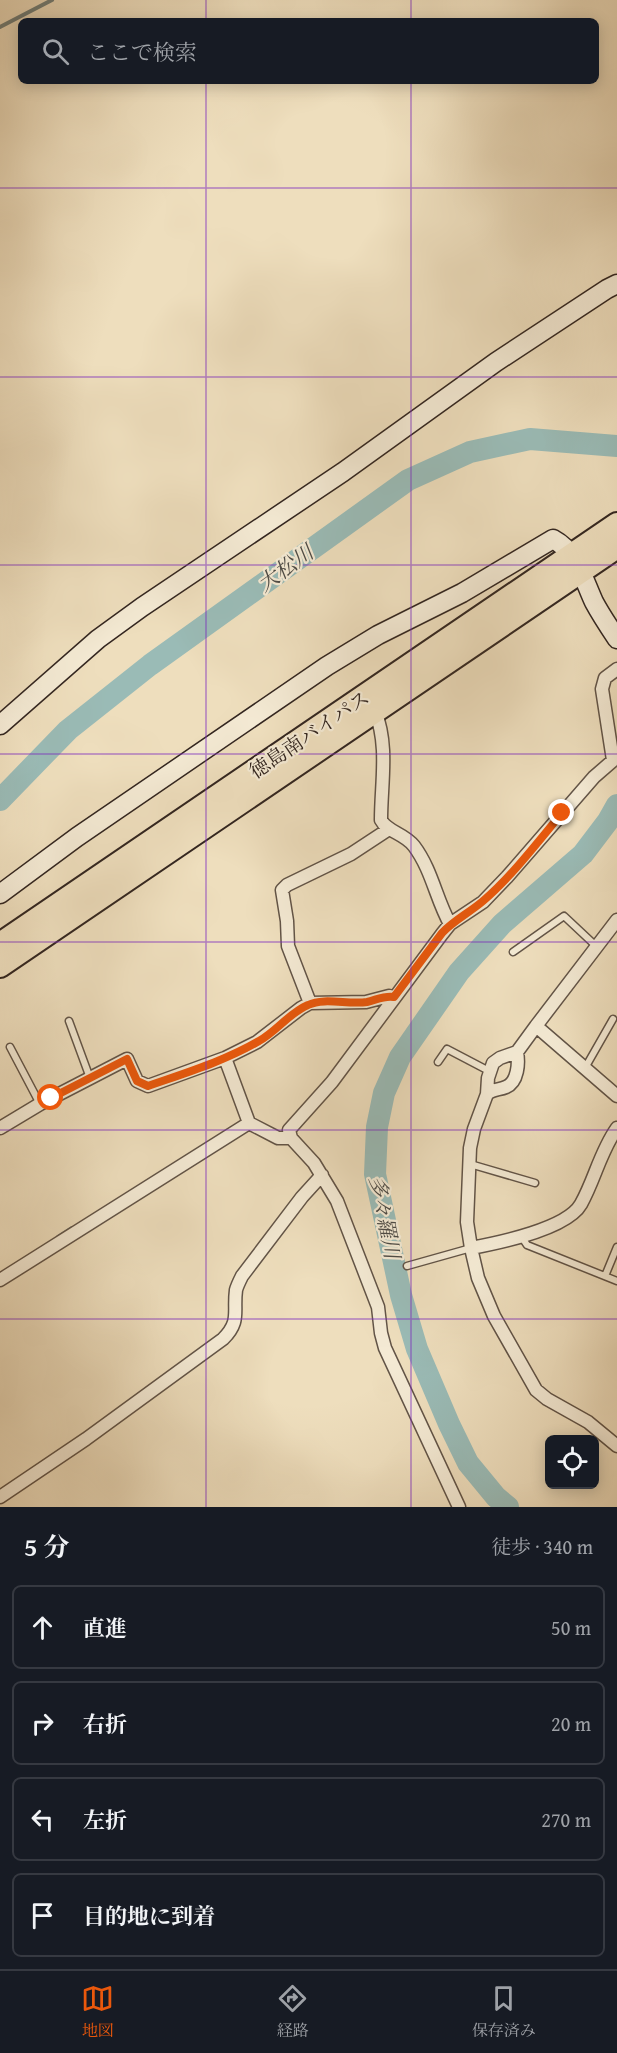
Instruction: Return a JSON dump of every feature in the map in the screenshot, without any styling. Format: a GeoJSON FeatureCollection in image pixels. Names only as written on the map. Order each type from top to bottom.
{"type":"FeatureCollection","features":[{"type":"Feature","properties":{"kind":"highway","name":"徳島南バイパス"},"geometry":{"type":"LineString","coordinates":[[0,966],[375,711],[577,564],[617,524]]}},
{"type":"Feature","properties":{"kind":"highway","name":"徳島南バイパス"},"geometry":{"type":"LineString","coordinates":[[0,944],[577,564],[617,547]]}},
{"type":"Feature","properties":{"kind":"street"},"geometry":{"type":"LineString","coordinates":[[0,725],[98,639],[142,607],[343,472],[496,362],[617,284]]}},
{"type":"Feature","properties":{"kind":"street"},"geometry":{"type":"LineString","coordinates":[[0,894],[77,837],[327,666],[368,641],[462,593],[553,539],[564,545],[577,564],[595,604],[617,639]]}},
{"type":"Feature","properties":{"kind":"street"},"geometry":{"type":"LineString","coordinates":[[459,1507],[385,1348],[378,1307],[337,1201],[321,1174],[291,1138],[289,1130],[332,1082],[450,924],[483,902],[594,777],[614,763],[602,689],[605,678],[617,669]]}},
{"type":"Feature","properties":{"kind":"street"},"geometry":{"type":"LineString","coordinates":[[375,711],[382,734],[384,776],[381,820],[384,826],[401,834],[412,844],[423,860],[450,924]]}},
{"type":"Feature","properties":{"kind":"street"},"geometry":{"type":"LineString","coordinates":[[310,1004],[288,946],[282,890],[287,885],[351,854],[389,829]]}},
{"type":"Feature","properties":{"kind":"street"},"geometry":{"type":"LineString","coordinates":[[617,920],[517,1052],[500,1058],[493,1063],[489,1071],[487,1094],[474,1129],[467,1222],[471,1248],[486,1300],[536,1390],[547,1400],[588,1422],[617,1446]]}},
{"type":"Feature","properties":{"kind":"street"},"geometry":{"type":"LineString","coordinates":[[0,1128],[40,1104],[127,1059],[137,1081],[148,1086],[225,1058],[264,1038],[289,1017],[310,1004],[366,1002],[389,996],[394,997]]}},
{"type":"Feature","properties":{"kind":"street"},"geometry":{"type":"LineString","coordinates":[[536,1026],[617,1096]]}},
{"type":"Feature","properties":{"kind":"street"},"geometry":{"type":"LineString","coordinates":[[487,1094],[491,1090],[505,1088],[510,1084],[516,1074],[519,1061],[517,1052]]}},
{"type":"Feature","properties":{"kind":"street"},"geometry":{"type":"LineString","coordinates":[[225,1058],[249,1123],[278,1138],[291,1138]]}},
{"type":"Feature","properties":{"kind":"street"},"geometry":{"type":"LineString","coordinates":[[0,1280],[249,1123]]}},
{"type":"Feature","properties":{"kind":"street"},"geometry":{"type":"LineString","coordinates":[[471,1248],[521,1236],[561,1222],[577,1211],[591,1185],[607,1141],[617,1128]]}},
{"type":"Feature","properties":{"kind":"street"},"geometry":{"type":"LineString","coordinates":[[0,1497],[86,1439],[223,1339],[232,1330],[236,1319],[236,1289],[242,1276],[321,1174]]}},
{"type":"Feature","properties":{"kind":"lane"},"geometry":{"type":"LineString","coordinates":[[513,952],[564,916],[596,946]]}},
{"type":"Feature","properties":{"kind":"lane"},"geometry":{"type":"LineString","coordinates":[[585,1068],[613,1019]]}},
{"type":"Feature","properties":{"kind":"lane"},"geometry":{"type":"LineString","coordinates":[[69,1021],[90,1078]]}},
{"type":"Feature","properties":{"kind":"lane"},"geometry":{"type":"LineString","coordinates":[[10,1047],[40,1104]]}},
{"type":"Feature","properties":{"kind":"lane"},"geometry":{"type":"LineString","coordinates":[[438,1062],[447,1049],[489,1071]]}},
{"type":"Feature","properties":{"kind":"lane"},"geometry":{"type":"LineString","coordinates":[[470,1164],[535,1183]]}},
{"type":"Feature","properties":{"kind":"lane"},"geometry":{"type":"LineString","coordinates":[[521,1236],[527,1245],[617,1281]]}},
{"type":"Feature","properties":{"kind":"lane"},"geometry":{"type":"LineString","coordinates":[[604,1276],[617,1247]]}},
{"type":"Feature","properties":{"kind":"lane"},"geometry":{"type":"LineString","coordinates":[[408,1266],[471,1248]]}},
{"type":"Feature","properties":{"kind":"waterway"},"geometry":{"type":"LineString","coordinates":[[0,27],[52,0]]}},
{"type":"Feature","properties":{"kind":"waterway","name":"大松川"},"geometry":{"type":"LineString","coordinates":[[0,800],[68,730],[150,665],[408,480],[470,452],[530,439],[617,446]]}},
{"type":"Feature","properties":{"kind":"waterway","name":"多々羅川"},"geometry":{"type":"LineString","coordinates":[[508,1507],[496,1497],[468,1463],[417,1349],[401,1295],[375,1174],[377,1127],[384,1093],[400,1057],[459,972],[502,924],[583,854],[617,805]]}},
{"type":"Feature","properties":{"kind":"waterway"},"geometry":{"type":"LineString","coordinates":[[58,1237],[72,1228]]}},
{"type":"Feature","properties":{"kind":"route"},"geometry":{"type":"LineString","coordinates":[[51,1098],[127,1059],[137,1081],[148,1086],[225,1058],[257,1042],[301,1008],[310,1004],[366,1002],[389,996],[394,997],[450,924],[483,902],[562,813]]}}]}
